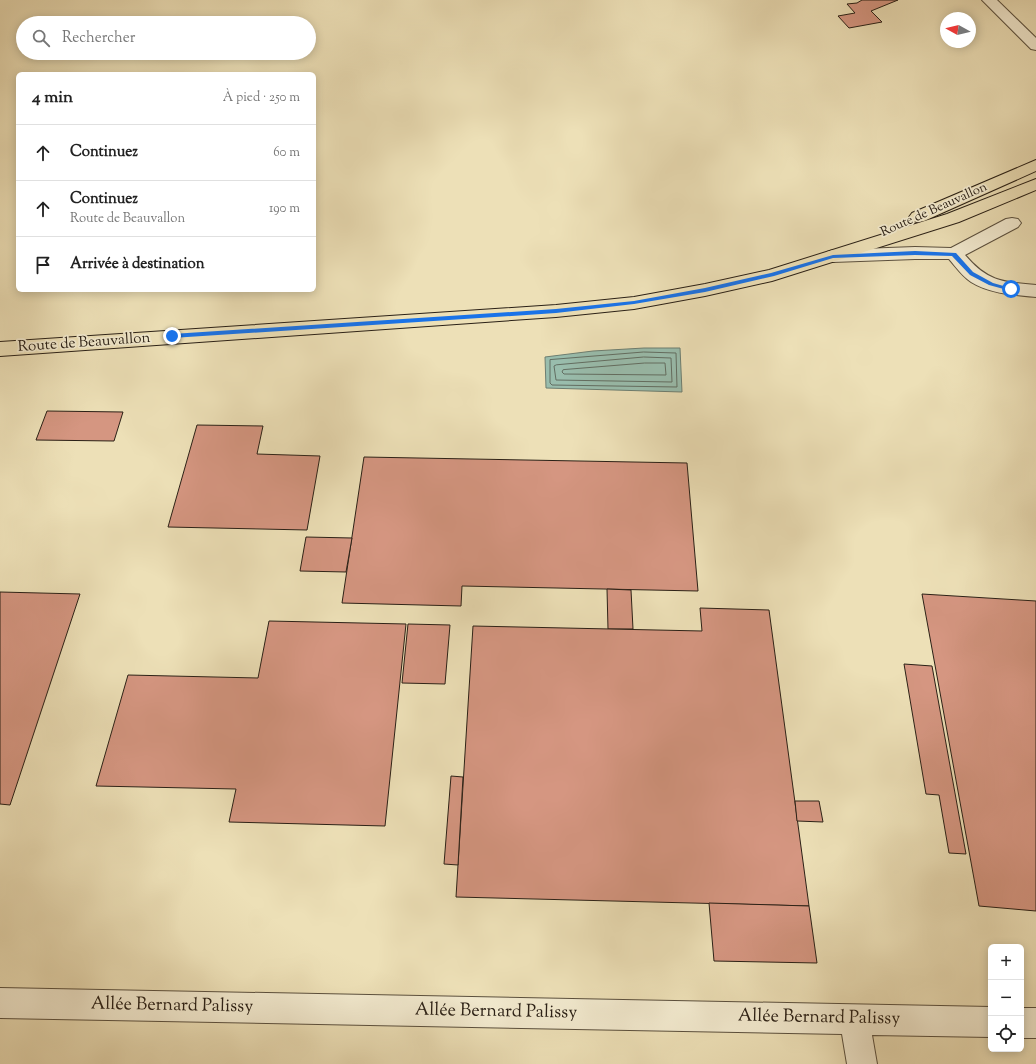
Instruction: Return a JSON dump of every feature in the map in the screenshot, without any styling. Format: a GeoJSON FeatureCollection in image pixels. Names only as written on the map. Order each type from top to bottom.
{"type":"FeatureCollection","features":[{"type":"Feature","properties":{"kind":"main road","name":"Route de Beauvallon"},"geometry":{"type":"LineString","coordinates":[[833,256],[940,206],[1036,165]]}},
{"type":"Feature","properties":{"kind":"main road","name":"Route de Beauvallon"},"geometry":{"type":"LineString","coordinates":[[0,349],[556,311],[634,303],[772,275],[953,218],[1036,184]]}},
{"type":"Feature","properties":{"kind":"street"},"geometry":{"type":"LineString","coordinates":[[989,0],[1036,46]]}},
{"type":"Feature","properties":{"kind":"street"},"geometry":{"type":"LineString","coordinates":[[833,256],[915,253],[954,254],[1012,223]]}},
{"type":"Feature","properties":{"kind":"street"},"geometry":{"type":"LineString","coordinates":[[954,254],[972,274],[991,284],[1011,289],[1036,290]]}},
{"type":"Feature","properties":{"kind":"street","name":"Allée Bernard Palissy"},"geometry":{"type":"LineString","coordinates":[[0,1003],[988,1022]]}},
{"type":"Feature","properties":{"kind":"street"},"geometry":{"type":"LineString","coordinates":[[855,1019],[862,1064]]}},
{"type":"Feature","properties":{"kind":"street"},"geometry":{"type":"LineString","coordinates":[[1024,1023],[1036,1024]]}},
{"type":"Feature","properties":{"kind":"water"},"geometry":{"type":"Polygon","coordinates":[[[644,348],[680,348],[682,392],[546,388],[545,357],[593,351],[644,348]]]}},
{"type":"Feature","properties":{"kind":"building"},"geometry":{"type":"Polygon","coordinates":[[[862,0],[898,0],[871,11],[882,22],[849,28],[838,16],[855,13],[847,4],[857,3],[862,0]]]}},
{"type":"Feature","properties":{"kind":"building"},"geometry":{"type":"Polygon","coordinates":[[[47,411],[123,412],[114,441],[36,440],[47,411]]]}},
{"type":"Feature","properties":{"kind":"building"},"geometry":{"type":"Polygon","coordinates":[[[197,425],[263,426],[257,454],[320,456],[307,530],[168,527],[197,425]]]}},
{"type":"Feature","properties":{"kind":"building"},"geometry":{"type":"Polygon","coordinates":[[[364,457],[687,463],[698,591],[462,586],[461,606],[342,603],[364,457]]]}},
{"type":"Feature","properties":{"kind":"building"},"geometry":{"type":"Polygon","coordinates":[[[306,537],[352,538],[346,572],[300,571],[306,537]]]}},
{"type":"Feature","properties":{"kind":"building"},"geometry":{"type":"Polygon","coordinates":[[[607,589],[631,590],[633,629],[608,629],[607,589]]]}},
{"type":"Feature","properties":{"kind":"building"},"geometry":{"type":"Polygon","coordinates":[[[0,592],[80,594],[10,805],[0,804],[0,592]]]}},
{"type":"Feature","properties":{"kind":"building"},"geometry":{"type":"Polygon","coordinates":[[[922,594],[1036,601],[1036,911],[979,906],[922,594]]]}},
{"type":"Feature","properties":{"kind":"building"},"geometry":{"type":"Polygon","coordinates":[[[700,608],[769,610],[809,906],[456,897],[473,626],[702,631],[700,608]]]}},
{"type":"Feature","properties":{"kind":"building"},"geometry":{"type":"Polygon","coordinates":[[[269,621],[406,624],[385,826],[229,822],[236,789],[96,786],[128,675],[258,678],[269,621]]]}},
{"type":"Feature","properties":{"kind":"building"},"geometry":{"type":"Polygon","coordinates":[[[408,624],[450,625],[445,684],[402,683],[408,624]]]}},
{"type":"Feature","properties":{"kind":"building"},"geometry":{"type":"Polygon","coordinates":[[[904,664],[932,666],[966,854],[949,853],[939,795],[926,794],[904,664]]]}},
{"type":"Feature","properties":{"kind":"building"},"geometry":{"type":"Polygon","coordinates":[[[451,776],[463,777],[458,865],[444,864],[451,776]]]}},
{"type":"Feature","properties":{"kind":"building"},"geometry":{"type":"Polygon","coordinates":[[[795,801],[819,801],[823,822],[797,821],[795,801]]]}},
{"type":"Feature","properties":{"kind":"building"},"geometry":{"type":"Polygon","coordinates":[[[709,903],[809,906],[817,963],[714,961],[709,903]]]}},
{"type":"Feature","properties":{"kind":"route"},"geometry":{"type":"LineString","coordinates":[[172,336],[556,311],[634,303],[705,290],[772,275],[833,256],[915,253],[954,254],[972,274],[991,284],[1011,289]]}}]}
